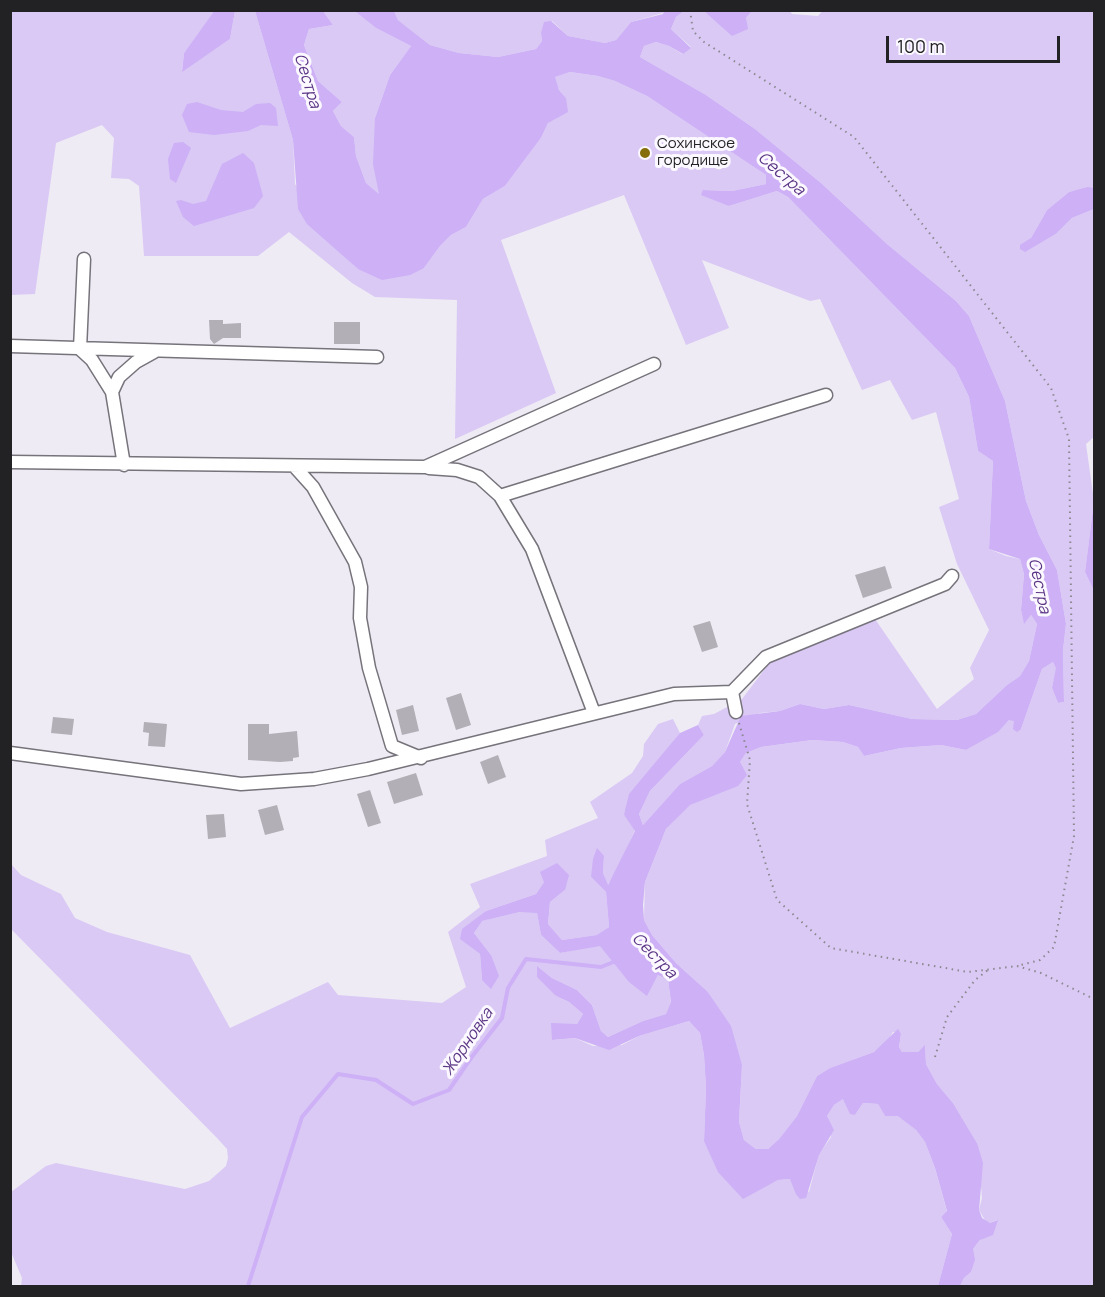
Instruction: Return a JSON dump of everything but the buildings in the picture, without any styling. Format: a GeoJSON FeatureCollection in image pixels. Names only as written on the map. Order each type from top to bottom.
{"type":"FeatureCollection","features":[{"type":"Feature","properties":{"kind":"street"},"geometry":{"type":"LineString","coordinates":[[84,260],[81,349],[92,360],[112,392],[123,465]]}},
{"type":"Feature","properties":{"kind":"street"},"geometry":{"type":"LineString","coordinates":[[10,346],[377,357]]}},
{"type":"Feature","properties":{"kind":"street"},"geometry":{"type":"LineString","coordinates":[[112,392],[119,377],[136,362],[156,351]]}},
{"type":"Feature","properties":{"kind":"street"},"geometry":{"type":"LineString","coordinates":[[425,467],[654,364]]}},
{"type":"Feature","properties":{"kind":"street"},"geometry":{"type":"LineString","coordinates":[[500,496],[826,395]]}},
{"type":"Feature","properties":{"kind":"street"},"geometry":{"type":"LineString","coordinates":[[10,462],[425,467],[457,470],[479,477],[500,496],[532,549],[594,713]]}},
{"type":"Feature","properties":{"kind":"street"},"geometry":{"type":"LineString","coordinates":[[295,467],[313,487],[355,562],[361,587],[360,618],[369,668],[392,746],[421,758]]}},
{"type":"Feature","properties":{"kind":"street"},"geometry":{"type":"LineString","coordinates":[[10,753],[241,784],[314,779],[421,758],[674,694],[732,692],[766,657],[945,584],[952,576]]}},
{"type":"Feature","properties":{"kind":"street"},"geometry":{"type":"LineString","coordinates":[[732,692],[736,712]]}},
{"type":"Feature","properties":{"kind":"path"},"geometry":{"type":"LineString","coordinates":[[690,10],[693,31],[704,42],[854,137],[1051,388],[1069,439],[1072,513],[1074,836],[1054,947],[1040,960],[1017,966],[968,972],[831,948],[777,900],[747,804],[750,760],[736,712]]}},
{"type":"Feature","properties":{"kind":"path"},"geometry":{"type":"LineString","coordinates":[[1017,966],[1041,973],[1095,999]]}},
{"type":"Feature","properties":{"kind":"path"},"geometry":{"type":"LineString","coordinates":[[935,1057],[947,1017],[975,980],[988,970]]}},
{"type":"Feature","properties":{"kind":"shaded area"},"geometry":{"type":"Polygon","coordinates":[[[355,10],[376,28],[411,46],[390,75],[375,118],[377,181],[380,195],[366,183],[356,156],[354,137],[341,126],[333,111],[342,102],[318,81],[304,45],[309,29],[333,25],[323,11],[355,10]]]}},
{"type":"Feature","properties":{"kind":"shaded area"},"geometry":{"type":"Polygon","coordinates":[[[823,10],[1094,11],[1094,188],[1069,192],[1047,210],[1031,238],[1057,233],[1072,218],[1094,209],[1094,437],[1086,444],[1094,501],[1085,572],[1094,591],[1094,1286],[960,1286],[971,1272],[974,1260],[972,1250],[997,1220],[986,1222],[979,1210],[982,1198],[977,1143],[926,1064],[925,1046],[918,1052],[902,1052],[899,1047],[901,1034],[893,1032],[887,1042],[874,1052],[830,1068],[817,1076],[797,1116],[768,1149],[756,1149],[744,1140],[739,1122],[742,1065],[707,991],[676,963],[652,935],[644,920],[645,882],[666,829],[689,805],[738,785],[740,762],[746,753],[761,747],[812,740],[843,742],[858,747],[864,756],[901,748],[941,745],[966,750],[997,732],[1013,718],[1021,729],[1042,669],[1053,662],[1057,668],[1052,688],[1058,703],[1064,702],[1063,650],[1066,624],[1057,570],[1039,535],[1026,501],[1005,401],[969,316],[956,301],[887,244],[821,183],[755,129],[706,95],[640,57],[644,46],[656,42],[669,46],[682,54],[691,47],[671,29],[676,17],[684,11],[704,11],[716,20],[746,18],[752,11],[790,11],[792,14],[818,16],[823,10]]]}},
{"type":"Feature","properties":{"kind":"shaded area"},"geometry":{"type":"Polygon","coordinates":[[[11,11],[215,11],[184,53],[182,71],[230,39],[235,11],[255,11],[293,140],[295,184],[335,247],[358,269],[424,268],[451,235],[466,227],[483,199],[505,186],[541,138],[548,123],[566,98],[559,90],[554,77],[570,72],[598,76],[647,96],[766,175],[766,184],[732,191],[703,190],[729,206],[777,191],[788,197],[955,368],[969,397],[978,451],[993,461],[989,549],[1020,559],[1024,574],[1021,610],[1024,623],[1031,615],[1037,624],[1029,661],[1020,676],[976,714],[957,720],[912,719],[849,705],[824,709],[800,704],[780,711],[760,713],[735,724],[725,752],[712,766],[680,784],[643,825],[639,814],[650,791],[704,735],[698,725],[702,716],[714,714],[742,699],[771,661],[875,619],[937,709],[974,679],[970,668],[989,630],[957,564],[939,507],[959,499],[936,412],[912,420],[890,380],[862,390],[820,299],[810,301],[702,260],[729,328],[686,345],[624,195],[501,240],[556,393],[455,439],[457,300],[375,297],[352,283],[289,232],[258,256],[144,256],[139,186],[129,179],[111,178],[114,138],[102,125],[56,143],[35,294],[11,295],[11,11]]]}},
{"type":"Feature","properties":{"kind":"shaded area"},"geometry":{"type":"Polygon","coordinates":[[[394,11],[664,11],[631,22],[616,40],[605,43],[568,36],[552,21],[541,33],[542,41],[536,49],[498,57],[459,53],[430,45],[398,20],[394,11]]]}},
{"type":"Feature","properties":{"kind":"shaded area"},"geometry":{"type":"Polygon","coordinates":[[[673,719],[680,733],[624,815],[635,830],[618,868],[607,886],[603,873],[604,856],[591,877],[606,892],[609,927],[598,935],[562,940],[548,924],[550,902],[565,890],[544,882],[536,894],[486,911],[461,939],[480,954],[482,980],[491,955],[474,933],[481,921],[520,912],[537,912],[541,935],[560,953],[600,945],[647,995],[658,975],[668,980],[671,1003],[666,1014],[643,1021],[608,1037],[601,1031],[592,1005],[577,990],[552,978],[537,966],[556,996],[569,1002],[583,1014],[577,1024],[552,1040],[575,1038],[593,1046],[622,1045],[639,1036],[689,1021],[700,1033],[704,1055],[706,1088],[704,1141],[751,1193],[778,1180],[790,1179],[809,1192],[819,1154],[831,1137],[827,1116],[834,1105],[844,1098],[855,1115],[863,1103],[878,1104],[885,1116],[898,1115],[916,1130],[925,1142],[947,1212],[941,1217],[952,1234],[938,1286],[21,1286],[22,1278],[11,1252],[11,1192],[46,1166],[56,1163],[185,1189],[209,1181],[226,1166],[228,1158],[227,1149],[217,1138],[11,929],[10,863],[21,875],[61,894],[75,918],[107,932],[190,955],[230,1028],[328,982],[338,995],[442,1003],[466,987],[448,932],[480,907],[470,884],[547,856],[545,840],[598,818],[590,802],[632,773],[643,756],[644,744],[658,724],[673,719]]]}},
{"type":"Feature","properties":{"kind":"water"},"geometry":{"type":"Polygon","coordinates":[[[215,10],[235,11],[230,39],[182,72],[184,53],[215,10]]]}},
{"type":"Feature","properties":{"kind":"water","name":"Сестра"},"geometry":{"type":"Polygon","coordinates":[[[255,11],[323,11],[333,25],[309,29],[304,45],[318,81],[342,102],[333,111],[341,126],[354,137],[356,156],[366,183],[379,194],[373,164],[375,118],[390,75],[411,46],[376,28],[355,11],[394,11],[398,20],[430,45],[459,53],[498,57],[536,49],[542,41],[541,33],[544,22],[551,21],[568,36],[605,43],[616,40],[631,22],[663,14],[664,11],[684,11],[676,17],[671,29],[691,48],[683,54],[656,42],[644,46],[640,57],[706,95],[755,129],[821,183],[887,244],[956,301],[969,316],[1005,401],[1026,501],[1039,535],[1057,570],[1066,624],[1063,650],[1064,702],[1058,703],[1052,688],[1056,668],[1053,662],[1042,669],[1021,729],[1017,732],[1013,729],[1014,721],[1009,720],[998,732],[966,750],[941,745],[901,748],[864,756],[858,747],[843,742],[812,740],[761,747],[746,753],[740,762],[747,775],[738,786],[690,805],[666,829],[645,882],[643,905],[644,920],[652,935],[676,963],[707,991],[731,1026],[742,1065],[739,1122],[744,1140],[756,1149],[768,1149],[779,1139],[797,1116],[817,1076],[830,1068],[874,1052],[898,1029],[901,1034],[899,1047],[902,1052],[918,1052],[925,1045],[926,1064],[977,1143],[983,1163],[979,1210],[982,1218],[990,1223],[998,1220],[993,1235],[980,1240],[973,1249],[975,1260],[971,1272],[960,1286],[938,1286],[952,1234],[941,1217],[947,1211],[925,1142],[916,1130],[898,1116],[885,1116],[878,1104],[863,1103],[855,1115],[850,1114],[843,1099],[834,1105],[827,1116],[834,1130],[819,1155],[806,1198],[800,1199],[790,1179],[778,1180],[743,1199],[718,1172],[704,1141],[706,1088],[700,1033],[689,1021],[639,1036],[609,1050],[575,1038],[552,1040],[551,1023],[577,1024],[583,1014],[569,1002],[556,996],[537,977],[537,966],[552,978],[577,990],[592,1005],[601,1031],[608,1037],[643,1021],[666,1014],[671,1002],[668,980],[658,975],[647,996],[629,982],[600,946],[560,953],[541,935],[537,913],[520,912],[482,921],[474,933],[491,955],[499,976],[491,989],[482,980],[480,954],[460,939],[462,929],[486,911],[536,894],[544,882],[540,872],[557,863],[569,875],[565,890],[550,902],[548,924],[562,940],[597,935],[609,927],[606,892],[591,877],[597,848],[604,856],[603,873],[608,885],[635,831],[624,815],[629,794],[680,733],[698,725],[704,735],[650,791],[639,814],[643,825],[680,784],[712,766],[725,752],[741,716],[780,711],[800,704],[824,709],[849,705],[912,719],[957,720],[976,714],[1020,676],[1029,661],[1037,624],[1031,615],[1024,624],[1021,610],[1024,574],[1020,559],[989,549],[993,461],[978,451],[969,397],[955,368],[788,197],[777,191],[729,206],[701,195],[703,190],[732,191],[766,184],[766,175],[647,96],[598,76],[570,72],[555,77],[559,90],[566,98],[568,112],[548,123],[541,138],[505,186],[483,199],[466,227],[451,235],[424,268],[410,275],[382,280],[358,269],[307,224],[298,209],[293,140],[255,11]]]}},
{"type":"Feature","properties":{"kind":"water"},"geometry":{"type":"Polygon","coordinates":[[[704,11],[752,11],[746,18],[748,29],[732,36],[704,11]]]}},
{"type":"Feature","properties":{"kind":"water"},"geometry":{"type":"Polygon","coordinates":[[[197,102],[221,110],[243,112],[256,104],[270,103],[276,108],[278,126],[261,125],[248,131],[214,135],[189,132],[182,115],[187,104],[197,102]]]}},
{"type":"Feature","properties":{"kind":"water"},"geometry":{"type":"Polygon","coordinates":[[[183,142],[191,148],[176,183],[170,179],[168,159],[174,143],[183,142]]]}},
{"type":"Feature","properties":{"kind":"water"},"geometry":{"type":"Polygon","coordinates":[[[243,153],[254,163],[263,196],[254,208],[194,226],[183,217],[176,201],[181,200],[193,204],[206,201],[222,164],[243,153]]]}},
{"type":"Feature","properties":{"kind":"water"},"geometry":{"type":"Polygon","coordinates":[[[1088,187],[1094,188],[1094,209],[1072,218],[1057,233],[1025,252],[1020,249],[1020,245],[1031,238],[1047,210],[1069,192],[1088,187]]]}},
{"type":"Feature","properties":{"kind":"water"},"geometry":{"type":"Polygon","coordinates":[[[1094,501],[1094,591],[1085,572],[1094,501]]]}},
{"type":"Feature","properties":{"kind":"waterway","name":"Жорновка"},"geometry":{"type":"LineString","coordinates":[[248,1286],[302,1117],[338,1074],[376,1080],[413,1104],[449,1090],[502,1018],[508,988],[526,959],[601,967],[616,961]]}},
{"type":"Feature","properties":{"kind":"place","name":"Сохинское городище"},"geometry":{"type":"Point","coordinates":[645,153]}}]}
